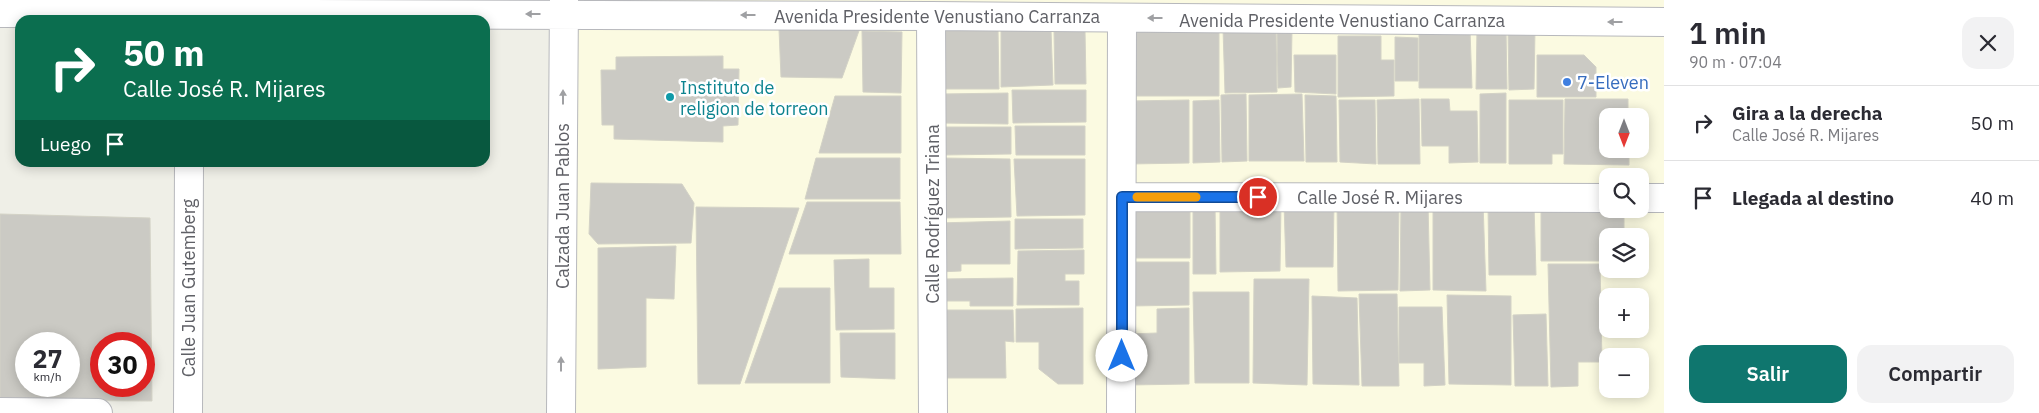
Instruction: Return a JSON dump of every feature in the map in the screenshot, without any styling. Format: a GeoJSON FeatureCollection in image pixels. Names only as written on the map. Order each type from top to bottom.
{"type":"FeatureCollection","features":[{"type":"Feature","properties":{"kind":"street","name":"Avenida Presidente Venustiano Carranza"},"geometry":{"type":"LineString","coordinates":[[265,15],[564,7],[931,16],[1664,22]]}},
{"type":"Feature","properties":{"kind":"street","name":"Calzada Juan Pablos"},"geometry":{"type":"LineString","coordinates":[[561,413],[564,7]]}},
{"type":"Feature","properties":{"kind":"street","name":"Avenida Presidente Venustiano Carranza"},"geometry":{"type":"LineString","coordinates":[[0,13],[95,15]]}},
{"type":"Feature","properties":{"kind":"street","name":"Calle Rodríguez Triana"},"geometry":{"type":"LineString","coordinates":[[931,16],[933,413]]}},
{"type":"Feature","properties":{"kind":"street"},"geometry":{"type":"LineString","coordinates":[[1121,413],[1122,18]]}},
{"type":"Feature","properties":{"kind":"street","name":"Calle Juan Gutemberg"},"geometry":{"type":"LineString","coordinates":[[188,413],[189,167]]}},
{"type":"Feature","properties":{"kind":"street","name":"Calle José R. Mijares"},"geometry":{"type":"LineString","coordinates":[[1122,197],[1599,198]]}},
{"type":"Feature","properties":{"kind":"street"},"geometry":{"type":"LineString","coordinates":[[1649,198],[1664,198]]}},
{"type":"Feature","properties":{"kind":"street"},"geometry":{"type":"LineString","coordinates":[[0,412],[98,413]]}},
{"type":"Feature","properties":{"kind":"shaded area"},"geometry":{"type":"Polygon","coordinates":[[[562,0],[1664,0],[1664,413],[558,413],[562,0]]]}},
{"type":"Feature","properties":{"kind":"building"},"geometry":{"type":"Polygon","coordinates":[[[1219,26],[1219,96],[1129,96],[1129,27],[1219,26]]]}},
{"type":"Feature","properties":{"kind":"building"},"geometry":{"type":"Polygon","coordinates":[[[860,28],[842,78],[781,77],[779,29],[860,28]]]}},
{"type":"Feature","properties":{"kind":"building"},"geometry":{"type":"Polygon","coordinates":[[[940,28],[998,29],[999,89],[939,89],[940,28]]]}},
{"type":"Feature","properties":{"kind":"building"},"geometry":{"type":"Polygon","coordinates":[[[1223,28],[1276,28],[1277,92],[1225,93],[1223,28]]]}},
{"type":"Feature","properties":{"kind":"building"},"geometry":{"type":"Polygon","coordinates":[[[1001,29],[1051,30],[1053,85],[1001,87],[1001,29]]]}},
{"type":"Feature","properties":{"kind":"building"},"geometry":{"type":"Polygon","coordinates":[[[1277,29],[1292,29],[1291,87],[1278,88],[1277,29]]]}},
{"type":"Feature","properties":{"kind":"building"},"geometry":{"type":"Polygon","coordinates":[[[1477,29],[1506,29],[1507,89],[1476,89],[1477,29]]]}},
{"type":"Feature","properties":{"kind":"building"},"geometry":{"type":"Polygon","coordinates":[[[1508,29],[1535,29],[1534,89],[1509,90],[1508,29]]]}},
{"type":"Feature","properties":{"kind":"building"},"geometry":{"type":"Polygon","coordinates":[[[1470,30],[1472,88],[1419,88],[1419,31],[1470,30]]]}},
{"type":"Feature","properties":{"kind":"building"},"geometry":{"type":"Polygon","coordinates":[[[862,31],[902,32],[901,93],[863,92],[862,31]]]}},
{"type":"Feature","properties":{"kind":"building"},"geometry":{"type":"Polygon","coordinates":[[[1054,31],[1085,31],[1086,84],[1055,84],[1054,31]]]}},
{"type":"Feature","properties":{"kind":"building"},"geometry":{"type":"Polygon","coordinates":[[[1338,36],[1381,36],[1381,60],[1394,60],[1394,96],[1338,97],[1338,36]]]}},
{"type":"Feature","properties":{"kind":"building"},"geometry":{"type":"Polygon","coordinates":[[[1395,37],[1418,38],[1418,81],[1395,81],[1395,37]]]}},
{"type":"Feature","properties":{"kind":"building"},"geometry":{"type":"Polygon","coordinates":[[[1294,55],[1336,55],[1336,94],[1295,92],[1294,55]]]}},
{"type":"Feature","properties":{"kind":"building","name":"7-Eleven"},"geometry":{"type":"Polygon","coordinates":[[[1537,55],[1584,55],[1596,67],[1596,97],[1537,97],[1537,55]]]}},
{"type":"Feature","properties":{"kind":"building","name":"Instituto de religion de torreon"},"geometry":{"type":"Polygon","coordinates":[[[723,56],[723,69],[739,69],[738,125],[723,126],[723,142],[614,139],[614,125],[602,125],[601,70],[616,70],[616,57],[723,56]]]}},
{"type":"Feature","properties":{"kind":"building"},"geometry":{"type":"Polygon","coordinates":[[[1012,90],[1086,90],[1086,122],[1013,123],[1012,90]]]}},
{"type":"Feature","properties":{"kind":"building"},"geometry":{"type":"Polygon","coordinates":[[[1008,93],[1008,124],[942,123],[942,94],[1008,93]]]}},
{"type":"Feature","properties":{"kind":"building"},"geometry":{"type":"Polygon","coordinates":[[[1506,93],[1506,163],[1480,163],[1480,94],[1506,93]]]}},
{"type":"Feature","properties":{"kind":"building"},"geometry":{"type":"Polygon","coordinates":[[[1246,94],[1247,161],[1222,162],[1221,95],[1246,94]]]}},
{"type":"Feature","properties":{"kind":"building"},"geometry":{"type":"Polygon","coordinates":[[[1302,94],[1304,161],[1249,161],[1249,95],[1302,94]]]}},
{"type":"Feature","properties":{"kind":"building"},"geometry":{"type":"Polygon","coordinates":[[[1305,95],[1336,96],[1337,162],[1306,162],[1305,95]]]}},
{"type":"Feature","properties":{"kind":"building"},"geometry":{"type":"Polygon","coordinates":[[[835,96],[901,96],[901,153],[819,153],[835,96]]]}},
{"type":"Feature","properties":{"kind":"building"},"geometry":{"type":"Polygon","coordinates":[[[1419,99],[1420,164],[1378,164],[1377,100],[1419,99]]]}},
{"type":"Feature","properties":{"kind":"building"},"geometry":{"type":"Polygon","coordinates":[[[1421,99],[1449,99],[1450,111],[1477,111],[1478,162],[1449,163],[1449,146],[1422,146],[1421,99]]]}},
{"type":"Feature","properties":{"kind":"building"},"geometry":{"type":"Polygon","coordinates":[[[1565,99],[1628,99],[1628,108],[1599,108],[1599,158],[1629,158],[1629,165],[1564,164],[1565,99]]]}},
{"type":"Feature","properties":{"kind":"building"},"geometry":{"type":"Polygon","coordinates":[[[1189,100],[1189,163],[1129,164],[1129,101],[1189,100]]]}},
{"type":"Feature","properties":{"kind":"building"},"geometry":{"type":"Polygon","coordinates":[[[1219,100],[1220,162],[1193,163],[1193,101],[1219,100]]]}},
{"type":"Feature","properties":{"kind":"building"},"geometry":{"type":"Polygon","coordinates":[[[1339,100],[1375,100],[1376,164],[1340,162],[1339,100]]]}},
{"type":"Feature","properties":{"kind":"building"},"geometry":{"type":"Polygon","coordinates":[[[1509,100],[1563,100],[1563,154],[1552,154],[1552,164],[1509,164],[1509,100]]]}},
{"type":"Feature","properties":{"kind":"building"},"geometry":{"type":"Polygon","coordinates":[[[1015,126],[1085,126],[1085,155],[1016,155],[1015,126]]]}},
{"type":"Feature","properties":{"kind":"building"},"geometry":{"type":"Polygon","coordinates":[[[942,127],[1011,127],[1011,154],[943,155],[942,127]]]}},
{"type":"Feature","properties":{"kind":"building"},"geometry":{"type":"Polygon","coordinates":[[[816,158],[900,158],[900,199],[805,199],[816,158]]]}},
{"type":"Feature","properties":{"kind":"building"},"geometry":{"type":"Polygon","coordinates":[[[942,158],[1010,159],[1011,217],[942,218],[942,158]]]}},
{"type":"Feature","properties":{"kind":"building"},"geometry":{"type":"Polygon","coordinates":[[[1014,159],[1085,159],[1085,215],[1017,216],[1014,159]]]}},
{"type":"Feature","properties":{"kind":"building"},"geometry":{"type":"Polygon","coordinates":[[[591,183],[682,184],[694,203],[691,243],[598,244],[589,234],[591,183]]]}},
{"type":"Feature","properties":{"kind":"building"},"geometry":{"type":"Polygon","coordinates":[[[1130,200],[1190,200],[1190,258],[1130,258],[1130,200]]]}},
{"type":"Feature","properties":{"kind":"building"},"geometry":{"type":"Polygon","coordinates":[[[1337,200],[1399,202],[1398,290],[1338,291],[1337,200]]]}},
{"type":"Feature","properties":{"kind":"building"},"geometry":{"type":"Polygon","coordinates":[[[1433,201],[1483,202],[1486,291],[1433,290],[1433,201]]]}},
{"type":"Feature","properties":{"kind":"building"},"geometry":{"type":"Polygon","coordinates":[[[807,202],[900,202],[901,254],[789,254],[807,202]]]}},
{"type":"Feature","properties":{"kind":"building"},"geometry":{"type":"Polygon","coordinates":[[[1220,202],[1281,204],[1280,271],[1220,272],[1220,202]]]}},
{"type":"Feature","properties":{"kind":"building"},"geometry":{"type":"Polygon","coordinates":[[[1284,203],[1334,203],[1333,267],[1286,267],[1284,203]]]}},
{"type":"Feature","properties":{"kind":"building"},"geometry":{"type":"Polygon","coordinates":[[[1401,203],[1428,203],[1430,290],[1400,291],[1401,203]]]}},
{"type":"Feature","properties":{"kind":"building"},"geometry":{"type":"Polygon","coordinates":[[[1541,203],[1599,207],[1599,218],[1624,218],[1624,228],[1599,228],[1599,261],[1541,261],[1541,203]]]}},
{"type":"Feature","properties":{"kind":"building"},"geometry":{"type":"Polygon","coordinates":[[[1193,204],[1215,205],[1216,274],[1193,274],[1193,204]]]}},
{"type":"Feature","properties":{"kind":"building"},"geometry":{"type":"Polygon","coordinates":[[[1534,204],[1536,275],[1489,275],[1488,205],[1534,204]]]}},
{"type":"Feature","properties":{"kind":"building"},"geometry":{"type":"Polygon","coordinates":[[[696,207],[799,208],[740,384],[698,384],[696,207]]]}},
{"type":"Feature","properties":{"kind":"building"},"geometry":{"type":"Polygon","coordinates":[[[0,214],[150,218],[151,332],[90,332],[90,397],[152,397],[152,401],[0,400],[0,214]]]}},
{"type":"Feature","properties":{"kind":"building"},"geometry":{"type":"Polygon","coordinates":[[[1015,219],[1083,219],[1083,248],[1015,249],[1015,219]]]}},
{"type":"Feature","properties":{"kind":"building"},"geometry":{"type":"Polygon","coordinates":[[[1010,221],[1010,264],[961,264],[961,271],[938,272],[938,223],[1010,221]]]}},
{"type":"Feature","properties":{"kind":"building"},"geometry":{"type":"Polygon","coordinates":[[[676,246],[674,299],[646,298],[646,367],[598,369],[598,248],[676,246]]]}},
{"type":"Feature","properties":{"kind":"building"},"geometry":{"type":"Polygon","coordinates":[[[1084,250],[1084,274],[1065,274],[1065,281],[1079,281],[1079,305],[1017,305],[1018,251],[1084,250]]]}},
{"type":"Feature","properties":{"kind":"building"},"geometry":{"type":"Polygon","coordinates":[[[869,259],[869,288],[894,288],[894,329],[836,330],[834,260],[869,259]]]}},
{"type":"Feature","properties":{"kind":"building"},"geometry":{"type":"Polygon","coordinates":[[[1131,262],[1189,262],[1189,305],[1131,306],[1131,262]]]}},
{"type":"Feature","properties":{"kind":"building"},"geometry":{"type":"Polygon","coordinates":[[[1548,264],[1599,264],[1599,338],[1602,338],[1602,348],[1599,348],[1599,362],[1578,362],[1578,386],[1551,387],[1548,264]]]}},
{"type":"Feature","properties":{"kind":"building"},"geometry":{"type":"Polygon","coordinates":[[[1013,278],[1013,306],[970,306],[970,301],[943,301],[943,279],[1013,278]]]}},
{"type":"Feature","properties":{"kind":"building"},"geometry":{"type":"Polygon","coordinates":[[[1254,279],[1309,279],[1307,385],[1253,383],[1254,279]]]}},
{"type":"Feature","properties":{"kind":"building"},"geometry":{"type":"Polygon","coordinates":[[[779,288],[830,288],[830,383],[745,383],[779,288]]]}},
{"type":"Feature","properties":{"kind":"building"},"geometry":{"type":"Polygon","coordinates":[[[1193,292],[1249,292],[1249,383],[1195,383],[1193,292]]]}},
{"type":"Feature","properties":{"kind":"building"},"geometry":{"type":"Polygon","coordinates":[[[1359,294],[1397,294],[1399,386],[1362,386],[1359,294]]]}},
{"type":"Feature","properties":{"kind":"building"},"geometry":{"type":"Polygon","coordinates":[[[1447,295],[1511,296],[1511,385],[1449,384],[1447,295]]]}},
{"type":"Feature","properties":{"kind":"building"},"geometry":{"type":"Polygon","coordinates":[[[1312,296],[1357,298],[1359,385],[1313,384],[1312,296]]]}},
{"type":"Feature","properties":{"kind":"building"},"geometry":{"type":"Polygon","coordinates":[[[1399,307],[1442,307],[1445,385],[1424,386],[1424,363],[1399,363],[1399,307]]]}},
{"type":"Feature","properties":{"kind":"building"},"geometry":{"type":"Polygon","coordinates":[[[1083,308],[1083,384],[1058,384],[1039,369],[1039,342],[1016,342],[1016,309],[1083,308]]]}},
{"type":"Feature","properties":{"kind":"building"},"geometry":{"type":"Polygon","coordinates":[[[1189,308],[1189,384],[1129,385],[1129,334],[1157,333],[1157,309],[1189,308]]]}},
{"type":"Feature","properties":{"kind":"building"},"geometry":{"type":"Polygon","coordinates":[[[942,310],[1013,310],[1014,342],[1005,341],[1006,378],[942,378],[942,310]]]}},
{"type":"Feature","properties":{"kind":"building"},"geometry":{"type":"Polygon","coordinates":[[[1546,314],[1548,386],[1515,386],[1513,315],[1546,314]]]}},
{"type":"Feature","properties":{"kind":"building"},"geometry":{"type":"Polygon","coordinates":[[[840,333],[895,333],[895,379],[841,377],[840,333]]]}},
{"type":"Feature","properties":{"kind":"slow traffic"},"geometry":{"type":"LineString","coordinates":[[1137,197],[1196,197]]}},
{"type":"Feature","properties":{"kind":"place","name":"7-Eleven"},"geometry":{"type":"Point","coordinates":[1567,82]}},
{"type":"Feature","properties":{"kind":"place","name":"Instituto de religion de torreon"},"geometry":{"type":"Point","coordinates":[670,97]}},
{"type":"Feature","properties":{"kind":"route"},"geometry":{"type":"LineString","coordinates":[[1122,356],[1122,197],[1258,197]]}}]}
